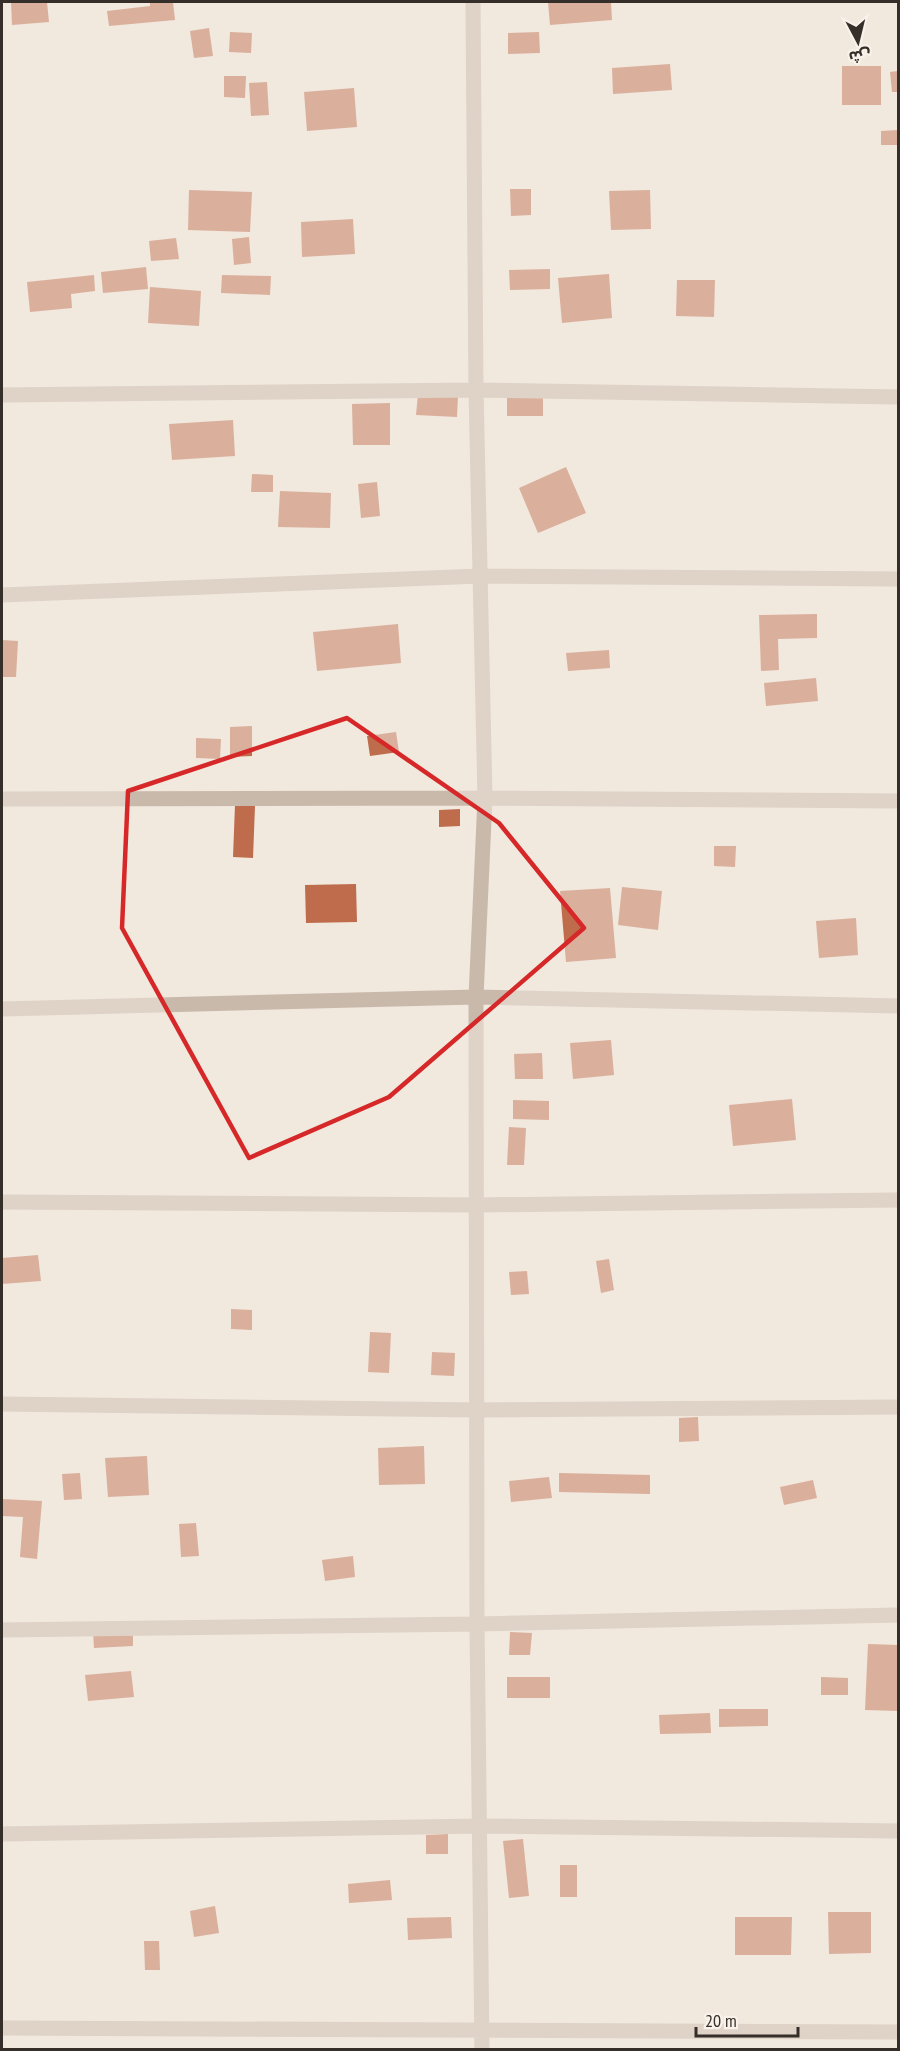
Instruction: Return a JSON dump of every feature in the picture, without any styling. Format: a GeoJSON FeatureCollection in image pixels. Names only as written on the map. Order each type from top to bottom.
{"type":"FeatureCollection","features":[{"type":"Feature","properties":{"kind":"street"},"geometry":{"type":"LineString","coordinates":[[473,2],[476,390],[485,798],[476,997],[477,1624],[482,2049]]}},
{"type":"Feature","properties":{"kind":"street"},"geometry":{"type":"LineString","coordinates":[[2,396],[476,390],[898,397]]}},
{"type":"Feature","properties":{"kind":"street"},"geometry":{"type":"LineString","coordinates":[[2,595],[480,576],[898,579]]}},
{"type":"Feature","properties":{"kind":"street"},"geometry":{"type":"LineString","coordinates":[[2,799],[485,798],[898,801]]}},
{"type":"Feature","properties":{"kind":"street"},"geometry":{"type":"LineString","coordinates":[[2,1009],[476,997],[898,1006]]}},
{"type":"Feature","properties":{"kind":"street"},"geometry":{"type":"LineString","coordinates":[[2,1202],[477,1205],[898,1200]]}},
{"type":"Feature","properties":{"kind":"street"},"geometry":{"type":"LineString","coordinates":[[2,1404],[477,1410],[898,1407]]}},
{"type":"Feature","properties":{"kind":"street"},"geometry":{"type":"LineString","coordinates":[[2,1630],[477,1624],[898,1615]]}},
{"type":"Feature","properties":{"kind":"street"},"geometry":{"type":"LineString","coordinates":[[2,1834],[480,1826],[898,1831]]}},
{"type":"Feature","properties":{"kind":"street"},"geometry":{"type":"LineString","coordinates":[[2,2028],[898,2032]]}},
{"type":"Feature","properties":{"kind":"highlighted area"},"geometry":{"type":"Polygon","coordinates":[[[347,718],[499,823],[584,928],[389,1097],[249,1158],[122,928],[128,791],[347,718]]]}},
{"type":"Feature","properties":{"kind":"building"},"geometry":{"type":"Polygon","coordinates":[[[11,2],[47,2],[49,22],[12,25],[11,2]]]}},
{"type":"Feature","properties":{"kind":"building"},"geometry":{"type":"Polygon","coordinates":[[[150,2],[173,2],[175,20],[109,26],[107,11],[150,6],[150,2]]]}},
{"type":"Feature","properties":{"kind":"building"},"geometry":{"type":"Polygon","coordinates":[[[548,2],[611,2],[612,20],[550,25],[548,2]]]}},
{"type":"Feature","properties":{"kind":"building"},"geometry":{"type":"Polygon","coordinates":[[[209,28],[213,56],[194,58],[190,31],[209,28]]]}},
{"type":"Feature","properties":{"kind":"building"},"geometry":{"type":"Polygon","coordinates":[[[230,32],[252,33],[251,53],[229,52],[230,32]]]}},
{"type":"Feature","properties":{"kind":"building"},"geometry":{"type":"Polygon","coordinates":[[[539,32],[540,53],[508,54],[508,33],[539,32]]]}},
{"type":"Feature","properties":{"kind":"building"},"geometry":{"type":"Polygon","coordinates":[[[670,64],[672,90],[613,94],[612,68],[670,64]]]}},
{"type":"Feature","properties":{"kind":"building"},"geometry":{"type":"Polygon","coordinates":[[[842,66],[881,66],[881,105],[842,105],[842,66]]]}},
{"type":"Feature","properties":{"kind":"building"},"geometry":{"type":"Polygon","coordinates":[[[898,71],[898,92],[892,92],[890,72],[898,71]]]}},
{"type":"Feature","properties":{"kind":"building"},"geometry":{"type":"Polygon","coordinates":[[[224,76],[246,76],[245,98],[224,97],[224,76]]]}},
{"type":"Feature","properties":{"kind":"building"},"geometry":{"type":"Polygon","coordinates":[[[267,82],[269,115],[251,116],[249,83],[267,82]]]}},
{"type":"Feature","properties":{"kind":"building"},"geometry":{"type":"Polygon","coordinates":[[[354,88],[357,127],[307,131],[304,92],[354,88]]]}},
{"type":"Feature","properties":{"kind":"building"},"geometry":{"type":"Polygon","coordinates":[[[898,130],[898,145],[881,145],[881,131],[898,130]]]}},
{"type":"Feature","properties":{"kind":"building"},"geometry":{"type":"Polygon","coordinates":[[[510,189],[531,189],[531,215],[511,216],[510,189]]]}},
{"type":"Feature","properties":{"kind":"building"},"geometry":{"type":"Polygon","coordinates":[[[189,190],[252,192],[250,232],[188,230],[189,190]]]}},
{"type":"Feature","properties":{"kind":"building"},"geometry":{"type":"Polygon","coordinates":[[[650,190],[651,229],[611,230],[609,191],[650,190]]]}},
{"type":"Feature","properties":{"kind":"building"},"geometry":{"type":"Polygon","coordinates":[[[353,219],[355,254],[302,257],[301,222],[353,219]]]}},
{"type":"Feature","properties":{"kind":"building"},"geometry":{"type":"Polygon","coordinates":[[[249,237],[251,263],[234,265],[232,239],[249,237]]]}},
{"type":"Feature","properties":{"kind":"building"},"geometry":{"type":"Polygon","coordinates":[[[176,238],[179,259],[151,261],[149,241],[176,238]]]}},
{"type":"Feature","properties":{"kind":"building"},"geometry":{"type":"Polygon","coordinates":[[[146,267],[148,289],[103,293],[101,272],[146,267]]]}},
{"type":"Feature","properties":{"kind":"building"},"geometry":{"type":"Polygon","coordinates":[[[550,269],[550,289],[510,290],[509,270],[550,269]]]}},
{"type":"Feature","properties":{"kind":"building"},"geometry":{"type":"Polygon","coordinates":[[[609,274],[612,318],[562,323],[558,278],[609,274]]]}},
{"type":"Feature","properties":{"kind":"building"},"geometry":{"type":"Polygon","coordinates":[[[94,275],[95,291],[71,294],[72,308],[30,312],[27,282],[94,275]]]}},
{"type":"Feature","properties":{"kind":"building"},"geometry":{"type":"Polygon","coordinates":[[[222,275],[271,276],[270,295],[221,293],[222,275]]]}},
{"type":"Feature","properties":{"kind":"building"},"geometry":{"type":"Polygon","coordinates":[[[677,280],[715,280],[714,317],[676,316],[677,280]]]}},
{"type":"Feature","properties":{"kind":"building"},"geometry":{"type":"Polygon","coordinates":[[[150,287],[201,291],[199,326],[148,323],[150,287]]]}},
{"type":"Feature","properties":{"kind":"building"},"geometry":{"type":"Polygon","coordinates":[[[418,394],[458,396],[457,417],[416,415],[418,394]]]}},
{"type":"Feature","properties":{"kind":"building"},"geometry":{"type":"Polygon","coordinates":[[[507,396],[543,397],[543,416],[507,416],[507,396]]]}},
{"type":"Feature","properties":{"kind":"building"},"geometry":{"type":"Polygon","coordinates":[[[390,403],[390,445],[353,445],[352,404],[390,403]]]}},
{"type":"Feature","properties":{"kind":"building"},"geometry":{"type":"Polygon","coordinates":[[[233,420],[235,456],[172,460],[169,424],[233,420]]]}},
{"type":"Feature","properties":{"kind":"building"},"geometry":{"type":"Polygon","coordinates":[[[566,467],[586,513],[538,533],[519,488],[566,467]]]}},
{"type":"Feature","properties":{"kind":"building"},"geometry":{"type":"Polygon","coordinates":[[[252,474],[273,475],[273,492],[251,492],[252,474]]]}},
{"type":"Feature","properties":{"kind":"building"},"geometry":{"type":"Polygon","coordinates":[[[377,482],[380,516],[361,518],[358,484],[377,482]]]}},
{"type":"Feature","properties":{"kind":"building"},"geometry":{"type":"Polygon","coordinates":[[[280,491],[331,493],[330,528],[278,527],[280,491]]]}},
{"type":"Feature","properties":{"kind":"building"},"geometry":{"type":"Polygon","coordinates":[[[817,614],[817,638],[778,639],[779,670],[761,671],[759,615],[817,614]]]}},
{"type":"Feature","properties":{"kind":"building"},"geometry":{"type":"Polygon","coordinates":[[[398,624],[401,663],[317,671],[313,632],[398,624]]]}},
{"type":"Feature","properties":{"kind":"building"},"geometry":{"type":"Polygon","coordinates":[[[2,640],[18,641],[16,677],[2,677],[2,640]]]}},
{"type":"Feature","properties":{"kind":"building"},"geometry":{"type":"Polygon","coordinates":[[[609,650],[610,668],[568,671],[566,653],[609,650]]]}},
{"type":"Feature","properties":{"kind":"building"},"geometry":{"type":"Polygon","coordinates":[[[816,678],[818,701],[766,706],[764,683],[816,678]]]}},
{"type":"Feature","properties":{"kind":"building"},"geometry":{"type":"Polygon","coordinates":[[[252,726],[252,756],[230,757],[230,727],[252,726]]]}},
{"type":"Feature","properties":{"kind":"building"},"geometry":{"type":"Polygon","coordinates":[[[396,732],[399,752],[370,756],[367,736],[396,732]]]}},
{"type":"Feature","properties":{"kind":"building"},"geometry":{"type":"Polygon","coordinates":[[[196,738],[221,739],[220,759],[196,758],[196,738]]]}},
{"type":"Feature","properties":{"kind":"building"},"geometry":{"type":"Polygon","coordinates":[[[235,805],[255,806],[253,858],[233,857],[235,805]]]}},
{"type":"Feature","properties":{"kind":"building"},"geometry":{"type":"Polygon","coordinates":[[[460,809],[460,826],[439,827],[439,810],[460,809]]]}},
{"type":"Feature","properties":{"kind":"building"},"geometry":{"type":"Polygon","coordinates":[[[714,846],[736,846],[735,867],[714,866],[714,846]]]}},
{"type":"Feature","properties":{"kind":"building"},"geometry":{"type":"Polygon","coordinates":[[[356,884],[357,922],[306,923],[305,885],[356,884]]]}},
{"type":"Feature","properties":{"kind":"building"},"geometry":{"type":"Polygon","coordinates":[[[622,887],[662,891],[658,930],[618,925],[622,887]]]}},
{"type":"Feature","properties":{"kind":"building"},"geometry":{"type":"Polygon","coordinates":[[[610,888],[616,958],[566,962],[560,891],[610,888]]]}},
{"type":"Feature","properties":{"kind":"building"},"geometry":{"type":"Polygon","coordinates":[[[856,918],[858,955],[819,958],[816,921],[856,918]]]}},
{"type":"Feature","properties":{"kind":"building"},"geometry":{"type":"Polygon","coordinates":[[[611,1040],[614,1075],[573,1079],[570,1043],[611,1040]]]}},
{"type":"Feature","properties":{"kind":"building"},"geometry":{"type":"Polygon","coordinates":[[[542,1053],[543,1079],[515,1079],[514,1054],[542,1053]]]}},
{"type":"Feature","properties":{"kind":"building"},"geometry":{"type":"Polygon","coordinates":[[[792,1099],[796,1140],[733,1146],[729,1105],[792,1099]]]}},
{"type":"Feature","properties":{"kind":"building"},"geometry":{"type":"Polygon","coordinates":[[[513,1100],[549,1101],[549,1120],[513,1119],[513,1100]]]}},
{"type":"Feature","properties":{"kind":"building"},"geometry":{"type":"Polygon","coordinates":[[[509,1127],[526,1128],[524,1165],[507,1165],[509,1127]]]}},
{"type":"Feature","properties":{"kind":"building"},"geometry":{"type":"Polygon","coordinates":[[[38,1255],[41,1281],[2,1284],[2,1258],[38,1255]]]}},
{"type":"Feature","properties":{"kind":"building"},"geometry":{"type":"Polygon","coordinates":[[[609,1259],[614,1290],[601,1293],[596,1261],[609,1259]]]}},
{"type":"Feature","properties":{"kind":"building"},"geometry":{"type":"Polygon","coordinates":[[[527,1271],[529,1294],[511,1295],[509,1272],[527,1271]]]}},
{"type":"Feature","properties":{"kind":"building"},"geometry":{"type":"Polygon","coordinates":[[[231,1309],[252,1310],[252,1330],[231,1329],[231,1309]]]}},
{"type":"Feature","properties":{"kind":"building"},"geometry":{"type":"Polygon","coordinates":[[[370,1332],[391,1333],[389,1373],[368,1372],[370,1332]]]}},
{"type":"Feature","properties":{"kind":"building"},"geometry":{"type":"Polygon","coordinates":[[[432,1352],[455,1353],[454,1376],[431,1375],[432,1352]]]}},
{"type":"Feature","properties":{"kind":"building"},"geometry":{"type":"Polygon","coordinates":[[[698,1417],[699,1441],[679,1442],[679,1418],[698,1417]]]}},
{"type":"Feature","properties":{"kind":"building"},"geometry":{"type":"Polygon","coordinates":[[[424,1446],[425,1484],[379,1485],[378,1448],[424,1446]]]}},
{"type":"Feature","properties":{"kind":"building"},"geometry":{"type":"Polygon","coordinates":[[[147,1456],[149,1495],[108,1497],[105,1458],[147,1456]]]}},
{"type":"Feature","properties":{"kind":"building"},"geometry":{"type":"Polygon","coordinates":[[[80,1473],[82,1499],[64,1500],[62,1474],[80,1473]]]}},
{"type":"Feature","properties":{"kind":"building"},"geometry":{"type":"Polygon","coordinates":[[[559,1473],[650,1475],[650,1494],[559,1492],[559,1473]]]}},
{"type":"Feature","properties":{"kind":"building"},"geometry":{"type":"Polygon","coordinates":[[[549,1477],[552,1498],[511,1502],[509,1481],[549,1477]]]}},
{"type":"Feature","properties":{"kind":"building"},"geometry":{"type":"Polygon","coordinates":[[[813,1480],[817,1498],[784,1505],[780,1487],[813,1480]]]}},
{"type":"Feature","properties":{"kind":"building"},"geometry":{"type":"Polygon","coordinates":[[[2,1499],[42,1501],[37,1559],[20,1557],[23,1517],[2,1516],[2,1499]]]}},
{"type":"Feature","properties":{"kind":"building"},"geometry":{"type":"Polygon","coordinates":[[[196,1523],[199,1556],[181,1557],[179,1524],[196,1523]]]}},
{"type":"Feature","properties":{"kind":"building"},"geometry":{"type":"Polygon","coordinates":[[[353,1556],[355,1577],[325,1581],[322,1560],[353,1556]]]}},
{"type":"Feature","properties":{"kind":"building"},"geometry":{"type":"Polygon","coordinates":[[[133,1629],[133,1646],[94,1648],[93,1631],[133,1629]]]}},
{"type":"Feature","properties":{"kind":"building"},"geometry":{"type":"Polygon","coordinates":[[[510,1632],[532,1633],[530,1655],[509,1655],[510,1632]]]}},
{"type":"Feature","properties":{"kind":"building"},"geometry":{"type":"Polygon","coordinates":[[[868,1644],[898,1645],[898,1711],[865,1710],[868,1644]]]}},
{"type":"Feature","properties":{"kind":"building"},"geometry":{"type":"Polygon","coordinates":[[[131,1671],[134,1697],[88,1701],[85,1675],[131,1671]]]}},
{"type":"Feature","properties":{"kind":"building"},"geometry":{"type":"Polygon","coordinates":[[[507,1677],[550,1677],[550,1698],[507,1698],[507,1677]]]}},
{"type":"Feature","properties":{"kind":"building"},"geometry":{"type":"Polygon","coordinates":[[[821,1677],[848,1678],[848,1695],[821,1695],[821,1677]]]}},
{"type":"Feature","properties":{"kind":"building"},"geometry":{"type":"Polygon","coordinates":[[[719,1709],[768,1709],[768,1726],[719,1727],[719,1709]]]}},
{"type":"Feature","properties":{"kind":"building"},"geometry":{"type":"Polygon","coordinates":[[[710,1713],[711,1733],[660,1734],[659,1715],[710,1713]]]}},
{"type":"Feature","properties":{"kind":"building"},"geometry":{"type":"Polygon","coordinates":[[[448,1834],[448,1854],[426,1854],[426,1835],[448,1834]]]}},
{"type":"Feature","properties":{"kind":"building"},"geometry":{"type":"Polygon","coordinates":[[[523,1839],[529,1896],[509,1898],[503,1841],[523,1839]]]}},
{"type":"Feature","properties":{"kind":"building"},"geometry":{"type":"Polygon","coordinates":[[[560,1865],[577,1865],[577,1897],[560,1897],[560,1865]]]}},
{"type":"Feature","properties":{"kind":"building"},"geometry":{"type":"Polygon","coordinates":[[[390,1880],[392,1900],[349,1903],[348,1884],[390,1880]]]}},
{"type":"Feature","properties":{"kind":"building"},"geometry":{"type":"Polygon","coordinates":[[[215,1906],[219,1933],[194,1937],[190,1911],[215,1906]]]}},
{"type":"Feature","properties":{"kind":"building"},"geometry":{"type":"Polygon","coordinates":[[[828,1912],[871,1912],[871,1953],[829,1954],[828,1912]]]}},
{"type":"Feature","properties":{"kind":"building"},"geometry":{"type":"Polygon","coordinates":[[[451,1917],[452,1938],[408,1940],[407,1918],[451,1917]]]}},
{"type":"Feature","properties":{"kind":"building"},"geometry":{"type":"Polygon","coordinates":[[[735,1917],[792,1917],[791,1955],[735,1955],[735,1917]]]}},
{"type":"Feature","properties":{"kind":"building"},"geometry":{"type":"Polygon","coordinates":[[[144,1941],[159,1941],[160,1970],[145,1970],[144,1941]]]}}]}
